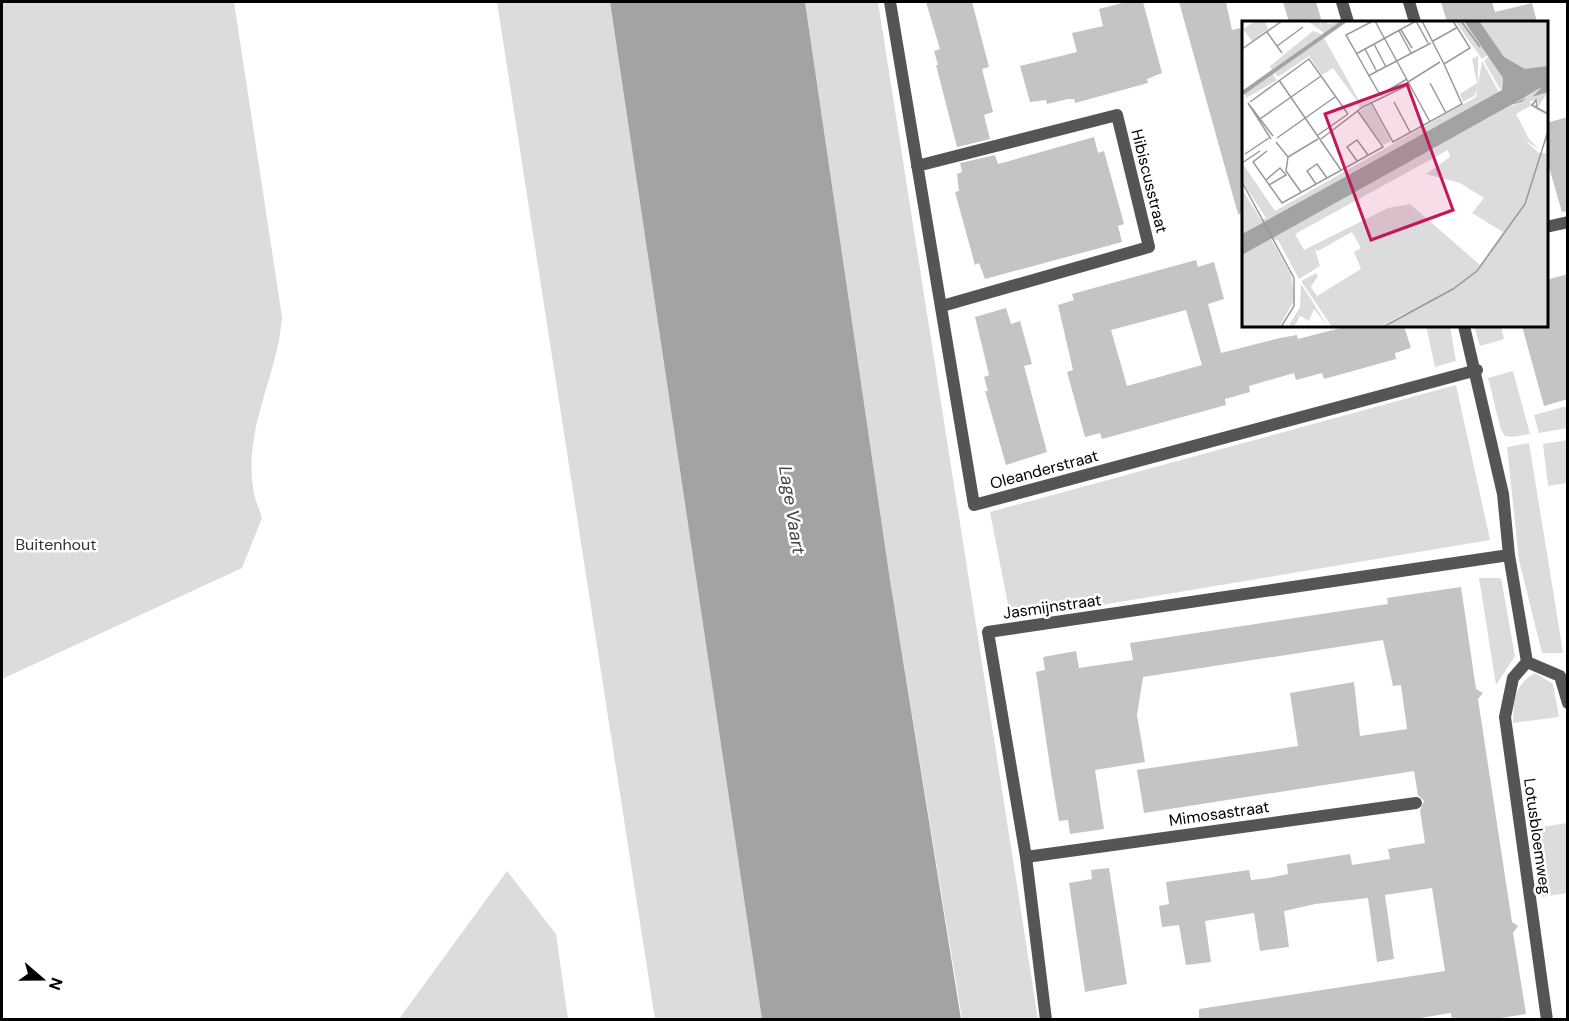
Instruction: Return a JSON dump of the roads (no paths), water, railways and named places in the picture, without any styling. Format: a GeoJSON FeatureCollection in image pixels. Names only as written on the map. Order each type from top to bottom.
{"type":"FeatureCollection","features":[{"type":"Feature","properties":{"kind":"street","name":"Oleanderstraat"},"geometry":{"type":"LineString","coordinates":[[890,2],[974,505],[1477,369]]}},
{"type":"Feature","properties":{"kind":"street"},"geometry":{"type":"LineString","coordinates":[[1342,2],[1348,21]]}},
{"type":"Feature","properties":{"kind":"street"},"geometry":{"type":"LineString","coordinates":[[1409,2],[1415,21]]}},
{"type":"Feature","properties":{"kind":"street","name":"Hibiscusstraat"},"geometry":{"type":"LineString","coordinates":[[917,166],[1117,115],[1149,247],[942,306]]}},
{"type":"Feature","properties":{"kind":"street"},"geometry":{"type":"LineString","coordinates":[[1548,227],[1568,222]]}},
{"type":"Feature","properties":{"kind":"street"},"geometry":{"type":"LineString","coordinates":[[1464,327],[1477,369],[1503,494],[1509,555],[1527,662],[1564,673],[1568,704]]}},
{"type":"Feature","properties":{"kind":"street","name":"Jasmijnstraat"},"geometry":{"type":"LineString","coordinates":[[1046,1020],[1026,857],[988,632],[1509,555]]}},
{"type":"Feature","properties":{"kind":"street","name":"Lotusbloemweg"},"geometry":{"type":"LineString","coordinates":[[1527,662],[1513,678],[1505,717],[1547,1020]]}},
{"type":"Feature","properties":{"kind":"street","name":"Mimosastraat"},"geometry":{"type":"LineString","coordinates":[[1026,857],[1416,803]]}},
{"type":"Feature","properties":{"kind":"water","name":"Lage Vaart"},"geometry":{"type":"Polygon","coordinates":[[[610,2],[805,2],[890,580],[961,1019],[762,1019],[610,2]]]}},
{"type":"Feature","properties":{"kind":"park label","name":"Buitenhout"},"geometry":{"type":"Point","coordinates":[56,544]}}]}
